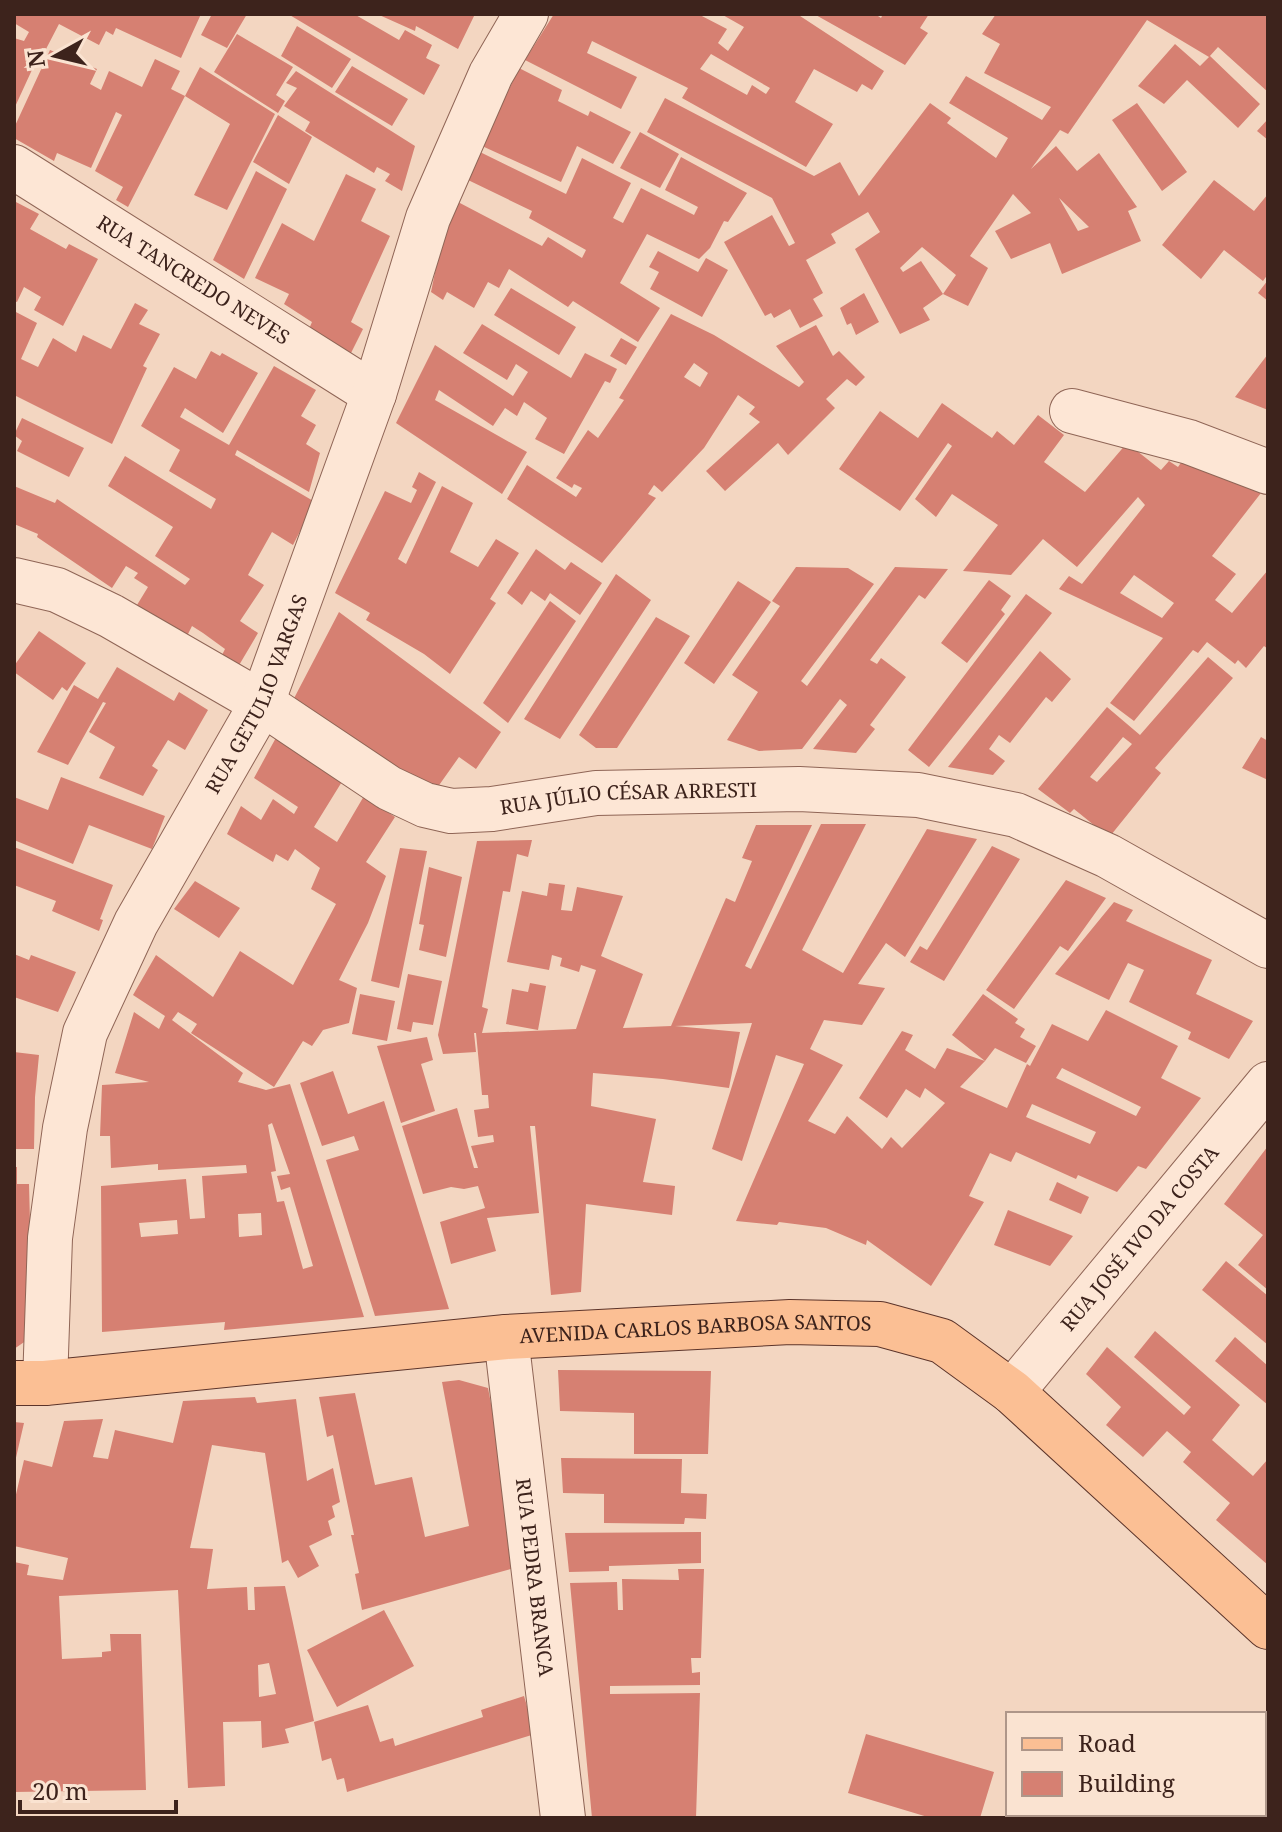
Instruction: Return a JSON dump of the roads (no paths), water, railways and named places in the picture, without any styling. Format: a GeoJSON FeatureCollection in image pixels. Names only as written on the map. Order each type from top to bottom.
{"type":"FeatureCollection","features":[{"type":"Feature","properties":{"kind":"main road","name":"AVENIDA CARLOS BARBOSA SANTOS"},"geometry":{"type":"LineString","coordinates":[[30,1383],[506,1337],[790,1322],[880,1324],[942,1341],[1012,1392],[1268,1627]]}},
{"type":"Feature","properties":{"kind":"street","name":"RUA GETULIO VARGAS"},"geometry":{"type":"LineString","coordinates":[[30,1383],[65,1128],[85,1033],[136,923],[262,703],[374,394],[428,218],[491,74],[526,14]]}},
{"type":"Feature","properties":{"kind":"street","name":"RUA TANCREDO NEVES"},"geometry":{"type":"LineString","coordinates":[[14,167],[374,394]]}},
{"type":"Feature","properties":{"kind":"street"},"geometry":{"type":"LineString","coordinates":[[1072,411],[1189,442],[1268,472]]}},
{"type":"Feature","properties":{"kind":"street","name":"RUA JÚLIO CÉSAR ARRESTI"},"geometry":{"type":"LineString","coordinates":[[14,580],[57,590],[111,616],[262,703],[389,788],[425,805],[451,811],[492,809],[596,793],[799,789],[918,795],[1016,815],[1108,856],[1268,946]]}},
{"type":"Feature","properties":{"kind":"street","name":"RUA JOSÉ IVO DA COSTA"},"geometry":{"type":"LineString","coordinates":[[1012,1392],[1268,1084]]}},
{"type":"Feature","properties":{"kind":"street","name":"RUA PEDRA BRANCA"},"geometry":{"type":"LineString","coordinates":[[506,1337],[563,1818]]}}]}
